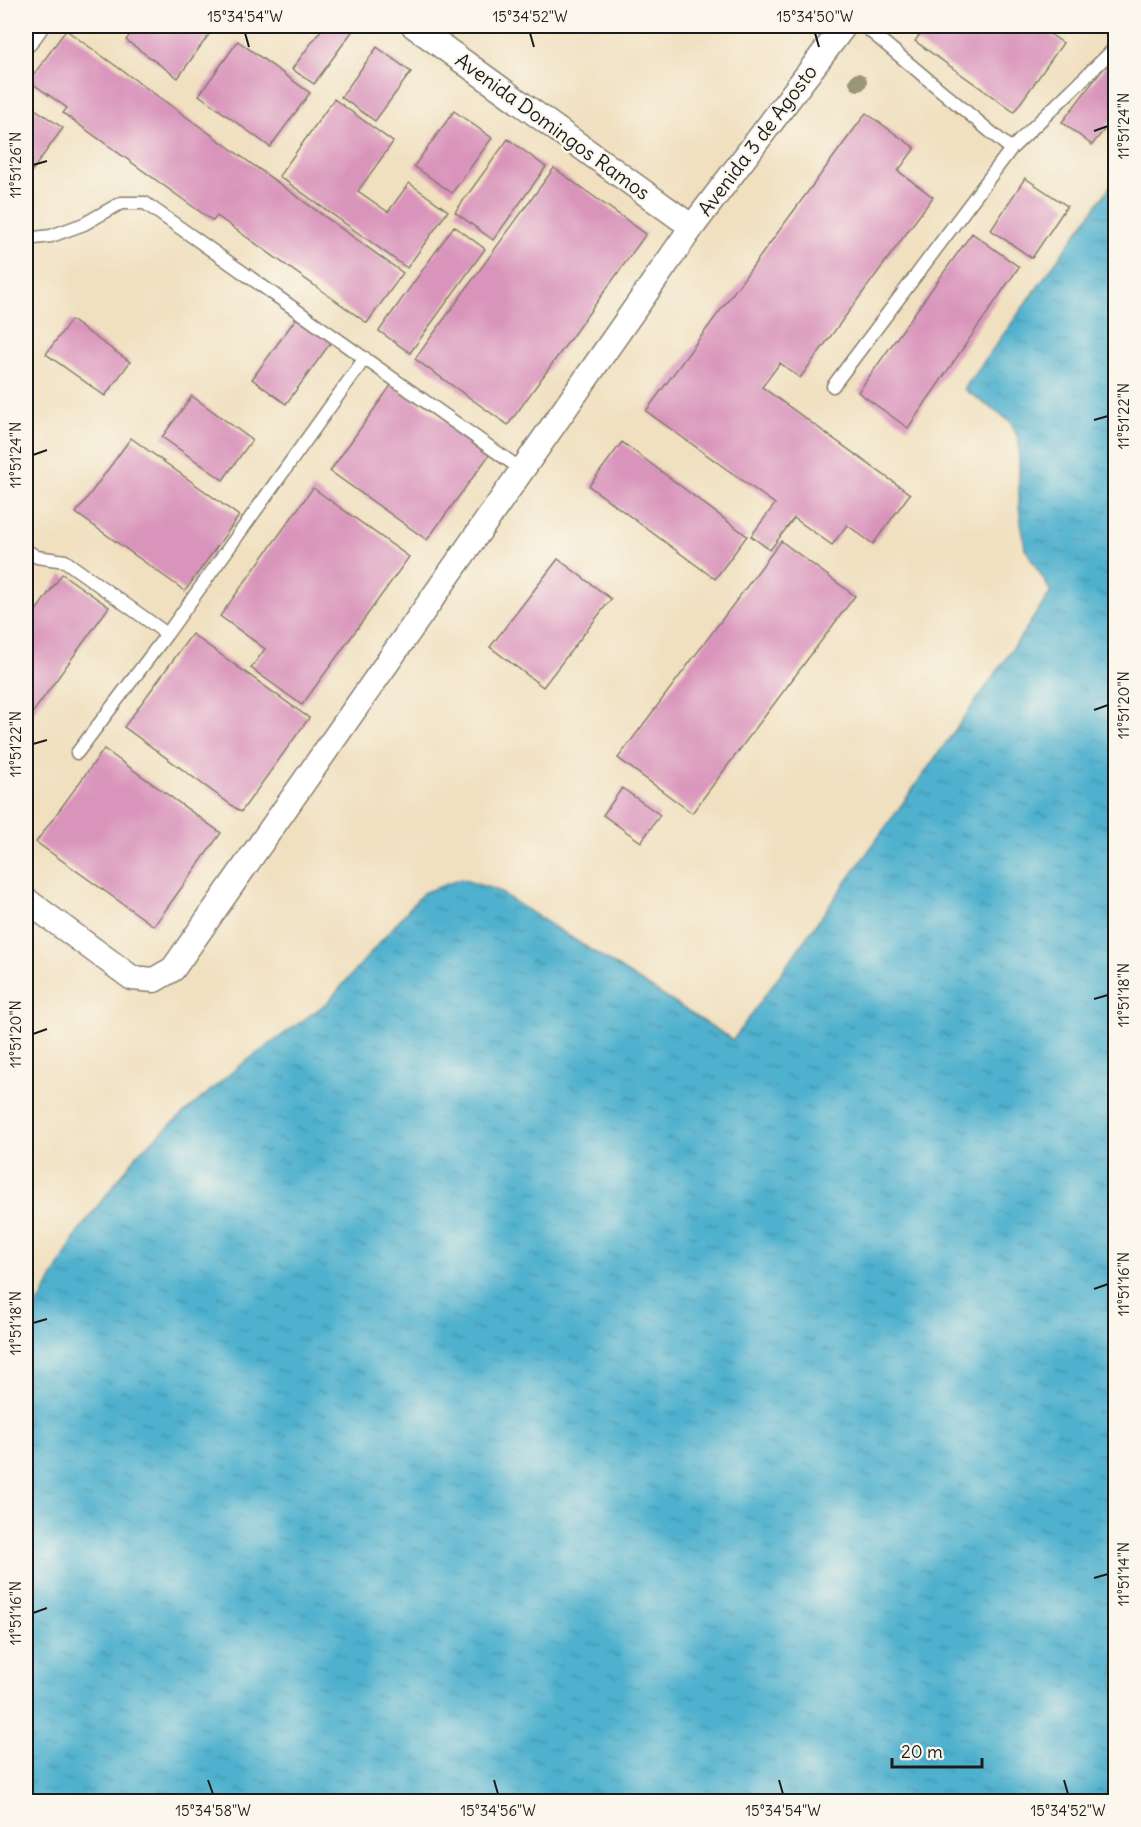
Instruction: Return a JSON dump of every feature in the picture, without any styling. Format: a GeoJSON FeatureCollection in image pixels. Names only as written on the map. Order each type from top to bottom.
{"type":"FeatureCollection","features":[{"type":"Feature","properties":{"kind":"street"},"geometry":{"type":"LineString","coordinates":[[26,40],[36,26]]}},
{"type":"Feature","properties":{"kind":"street","name":"Avenida Domingos Ramos"},"geometry":{"type":"LineString","coordinates":[[414,26],[692,226]]}},
{"type":"Feature","properties":{"kind":"street","name":"Avenida 3 de Agosto"},"geometry":{"type":"LineString","coordinates":[[26,900],[132,978],[154,980],[173,969],[692,226],[844,26]]}},
{"type":"Feature","properties":{"kind":"lane"},"geometry":{"type":"LineString","coordinates":[[864,26],[1011,149]]}},
{"type":"Feature","properties":{"kind":"lane"},"geometry":{"type":"LineString","coordinates":[[833,386],[1011,149],[1116,47]]}},
{"type":"Feature","properties":{"kind":"lane"},"geometry":{"type":"LineString","coordinates":[[26,239],[51,236],[84,224],[121,203],[145,203],[522,470]]}},
{"type":"Feature","properties":{"kind":"lane"},"geometry":{"type":"LineString","coordinates":[[77,753],[166,634],[365,358]]}},
{"type":"Feature","properties":{"kind":"lane"},"geometry":{"type":"LineString","coordinates":[[26,550],[37,557],[65,561],[166,634]]}},
{"type":"Feature","properties":{"kind":"water"},"geometry":{"type":"Polygon","coordinates":[[[1115,180],[1115,1801],[26,1801],[26,1330],[78,1232],[140,1151],[238,1067],[327,1003],[423,893],[461,879],[496,890],[733,1040],[996,673],[1051,592],[1025,548],[1019,507],[1019,441],[1011,422],[964,389],[1115,180]]]}},
{"type":"Feature","properties":{"kind":"building"},"geometry":{"type":"Polygon","coordinates":[[[137,26],[215,26],[178,78],[126,40],[137,26]]]}},
{"type":"Feature","properties":{"kind":"building"},"geometry":{"type":"Polygon","coordinates":[[[324,26],[348,26],[354,29],[314,84],[292,69],[324,26]]]}},
{"type":"Feature","properties":{"kind":"building"},"geometry":{"type":"Polygon","coordinates":[[[926,26],[1038,26],[1063,43],[1014,112],[915,41],[926,26]]]}},
{"type":"Feature","properties":{"kind":"building"},"geometry":{"type":"Polygon","coordinates":[[[1056,26],[1072,26],[1066,33],[1056,26]]]}},
{"type":"Feature","properties":{"kind":"building"},"geometry":{"type":"Polygon","coordinates":[[[66,30],[403,273],[367,323],[217,216],[213,221],[63,113],[67,108],[29,81],[66,30]]]}},
{"type":"Feature","properties":{"kind":"building"},"geometry":{"type":"Polygon","coordinates":[[[238,41],[310,93],[270,147],[199,95],[238,41]]]}},
{"type":"Feature","properties":{"kind":"building"},"geometry":{"type":"Polygon","coordinates":[[[377,47],[411,72],[375,121],[341,97],[377,47]]]}},
{"type":"Feature","properties":{"kind":"building"},"geometry":{"type":"Polygon","coordinates":[[[1116,52],[1116,115],[1092,145],[1062,122],[1116,52]]]}},
{"type":"Feature","properties":{"kind":"building"},"geometry":{"type":"Polygon","coordinates":[[[334,99],[393,142],[358,191],[388,212],[409,183],[448,211],[407,268],[279,176],[334,99]]]}},
{"type":"Feature","properties":{"kind":"building"},"geometry":{"type":"Polygon","coordinates":[[[32,107],[63,128],[26,179],[26,116],[32,107]]]}},
{"type":"Feature","properties":{"kind":"building"},"geometry":{"type":"Polygon","coordinates":[[[454,111],[492,138],[452,193],[414,166],[454,111]]]}},
{"type":"Feature","properties":{"kind":"building"},"geometry":{"type":"Polygon","coordinates":[[[866,113],[915,148],[898,171],[933,197],[800,378],[780,363],[762,387],[910,494],[873,544],[847,525],[832,545],[794,518],[770,550],[751,536],[775,504],[646,411],[866,113]]]}},
{"type":"Feature","properties":{"kind":"building"},"geometry":{"type":"Polygon","coordinates":[[[508,139],[546,167],[493,240],[455,212],[508,139]]]}},
{"type":"Feature","properties":{"kind":"building"},"geometry":{"type":"Polygon","coordinates":[[[554,168],[646,234],[508,425],[415,359],[554,168]]]}},
{"type":"Feature","properties":{"kind":"building"},"geometry":{"type":"Polygon","coordinates":[[[1025,178],[1067,206],[1032,258],[991,230],[1025,178]]]}},
{"type":"Feature","properties":{"kind":"building"},"geometry":{"type":"Polygon","coordinates":[[[454,226],[485,249],[410,353],[379,331],[454,226]]]}},
{"type":"Feature","properties":{"kind":"building"},"geometry":{"type":"Polygon","coordinates":[[[972,233],[1019,267],[908,428],[858,392],[972,233]]]}},
{"type":"Feature","properties":{"kind":"building"},"geometry":{"type":"Polygon","coordinates":[[[297,317],[332,341],[286,404],[252,379],[297,317]]]}},
{"type":"Feature","properties":{"kind":"building"},"geometry":{"type":"Polygon","coordinates":[[[71,320],[130,362],[105,396],[46,354],[71,320]]]}},
{"type":"Feature","properties":{"kind":"building"},"geometry":{"type":"Polygon","coordinates":[[[392,384],[490,454],[427,540],[330,471],[392,384]]]}},
{"type":"Feature","properties":{"kind":"building"},"geometry":{"type":"Polygon","coordinates":[[[192,396],[252,440],[223,480],[162,437],[192,396]]]}},
{"type":"Feature","properties":{"kind":"building"},"geometry":{"type":"Polygon","coordinates":[[[131,438],[239,516],[185,591],[76,513],[131,438]]]}},
{"type":"Feature","properties":{"kind":"building"},"geometry":{"type":"Polygon","coordinates":[[[622,442],[747,536],[715,579],[589,486],[622,442]]]}},
{"type":"Feature","properties":{"kind":"building"},"geometry":{"type":"Polygon","coordinates":[[[313,488],[409,557],[302,705],[251,668],[265,649],[220,616],[313,488]]]}},
{"type":"Feature","properties":{"kind":"building"},"geometry":{"type":"Polygon","coordinates":[[[781,541],[855,596],[692,813],[618,758],[781,541]]]}},
{"type":"Feature","properties":{"kind":"building"},"geometry":{"type":"Polygon","coordinates":[[[558,559],[611,599],[543,687],[490,647],[558,559]]]}},
{"type":"Feature","properties":{"kind":"building"},"geometry":{"type":"Polygon","coordinates":[[[62,574],[109,607],[26,722],[26,625],[62,574]]]}},
{"type":"Feature","properties":{"kind":"building"},"geometry":{"type":"Polygon","coordinates":[[[192,634],[309,718],[241,812],[124,727],[192,634]]]}},
{"type":"Feature","properties":{"kind":"building"},"geometry":{"type":"Polygon","coordinates":[[[104,749],[221,833],[154,926],[36,842],[104,749]]]}},
{"type":"Feature","properties":{"kind":"building"},"geometry":{"type":"Polygon","coordinates":[[[622,788],[660,815],[641,842],[603,815],[622,788]]]}}]}
